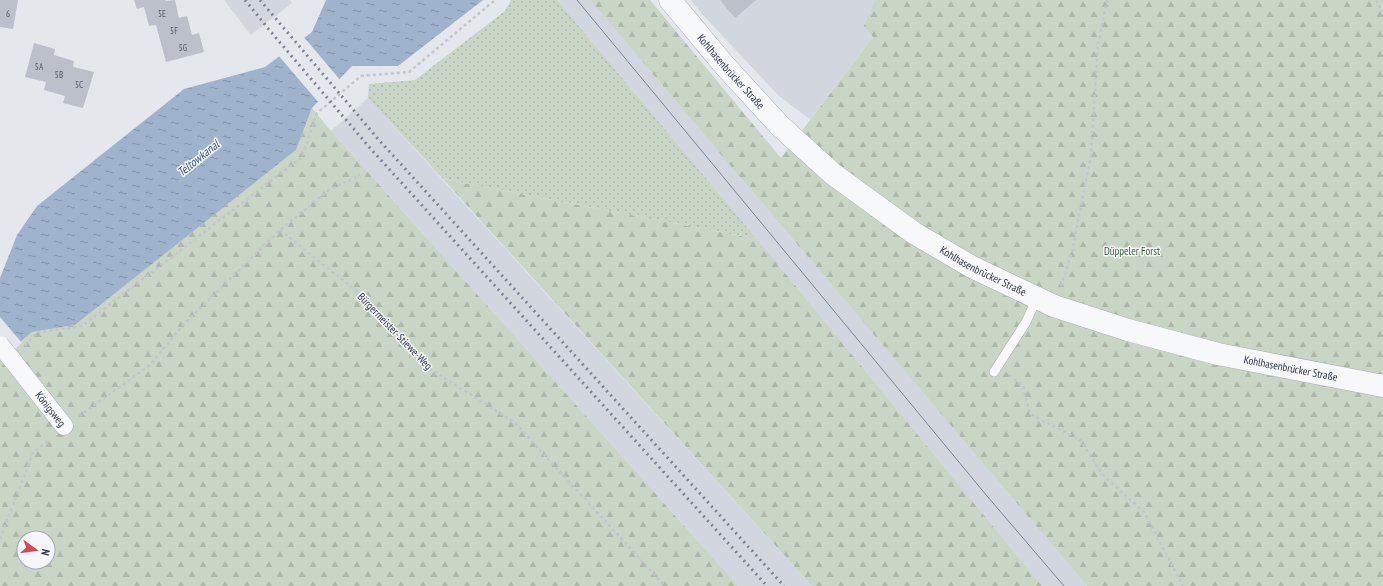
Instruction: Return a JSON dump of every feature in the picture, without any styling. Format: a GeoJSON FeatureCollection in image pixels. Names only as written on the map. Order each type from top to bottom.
{"type":"FeatureCollection","features":[{"type":"Feature","properties":{"kind":"street","name":"Kohlhasenbrücker Straße"},"geometry":{"type":"LineString","coordinates":[[670,0],[725,66],[770,115],[833,174],[914,233],[972,267],[1046,302],[1128,330],[1218,354],[1383,386]]}},
{"type":"Feature","properties":{"kind":"street","name":"Königsweg"},"geometry":{"type":"LineString","coordinates":[[0,345],[18,354],[64,426]]}},
{"type":"Feature","properties":{"kind":"lane"},"geometry":{"type":"LineString","coordinates":[[995,369],[1026,322],[1046,302]]}},
{"type":"Feature","properties":{"kind":"path"},"geometry":{"type":"LineString","coordinates":[[18,354],[38,332],[82,326],[302,157],[318,113],[361,76],[409,72],[495,0]]}},
{"type":"Feature","properties":{"kind":"path"},"geometry":{"type":"LineString","coordinates":[[1046,302],[1072,252],[1091,155],[1098,44],[1107,0]]}},
{"type":"Feature","properties":{"kind":"path"},"geometry":{"type":"LineString","coordinates":[[1376,0],[1383,13]]}},
{"type":"Feature","properties":{"kind":"path"},"geometry":{"type":"LineString","coordinates":[[64,426],[150,365],[183,326],[280,230],[329,190],[360,175]]}},
{"type":"Feature","properties":{"kind":"path","name":"Bürgermeister-Stiewe-Weg"},"geometry":{"type":"LineString","coordinates":[[280,230],[364,297],[427,367],[514,422],[665,586]]}},
{"type":"Feature","properties":{"kind":"path"},"geometry":{"type":"LineString","coordinates":[[995,369],[1023,386],[1030,414],[1080,440],[1103,475],[1144,512],[1183,586]]}},
{"type":"Feature","properties":{"kind":"path","name":"Königsweg"},"geometry":{"type":"LineString","coordinates":[[0,539],[33,453],[64,426]]}},
{"type":"Feature","properties":{"kind":"shaded area"},"geometry":{"type":"Polygon","coordinates":[[[224,0],[290,0],[292,3],[251,35],[224,0]]]}},
{"type":"Feature","properties":{"kind":"shaded area"},"geometry":{"type":"Polygon","coordinates":[[[557,0],[590,0],[1087,586],[1042,586],[757,239],[557,0]]]}},
{"type":"Feature","properties":{"kind":"shaded area"},"geometry":{"type":"Polygon","coordinates":[[[691,0],[875,0],[864,26],[873,37],[810,119],[779,96],[701,13],[691,0]]]}},
{"type":"Feature","properties":{"kind":"shaded area"},"geometry":{"type":"Polygon","coordinates":[[[368,98],[812,586],[738,586],[331,131],[368,98]]]}},
{"type":"Feature","properties":{"kind":"green space"},"geometry":{"type":"Polygon","coordinates":[[[511,0],[557,0],[757,239],[443,179],[368,98],[369,84],[415,80],[505,11],[511,0]]]}},
{"type":"Feature","properties":{"kind":"green space","name":"Düppeler Forst"},"geometry":{"type":"Polygon","coordinates":[[[590,0],[650,0],[781,158],[873,37],[864,26],[875,0],[1383,0],[1383,586],[1087,586],[590,0]]]}},
{"type":"Feature","properties":{"kind":"green space"},"geometry":{"type":"Polygon","coordinates":[[[312,108],[738,586],[0,586],[0,359],[32,332],[75,325],[296,150],[312,108]]]}},
{"type":"Feature","properties":{"kind":"green space"},"geometry":{"type":"Polygon","coordinates":[[[443,179],[757,239],[1042,586],[812,586],[443,179]]]}},
{"type":"Feature","properties":{"kind":"water","name":"Teltowkanal"},"geometry":{"type":"Polygon","coordinates":[[[326,0],[483,0],[398,66],[352,66],[312,108],[296,150],[75,325],[32,332],[0,359],[0,278],[17,235],[37,206],[184,89],[265,67],[312,32],[326,0]]]}},
{"type":"Feature","properties":{"kind":"pier"},"geometry":{"type":"Polygon","coordinates":[[[303,36],[341,81],[319,103],[278,55],[303,36]]]}},
{"type":"Feature","properties":{"kind":"pier"},"geometry":{"type":"Polygon","coordinates":[[[0,317],[22,343],[0,361],[0,317]]]}},
{"type":"Feature","properties":{"kind":"building"},"geometry":{"type":"Polygon","coordinates":[[[0,0],[18,0],[13,29],[0,27],[0,0]]]}},
{"type":"Feature","properties":{"kind":"building"},"geometry":{"type":"Polygon","coordinates":[[[134,0],[175,0],[179,18],[187,16],[192,35],[199,33],[204,52],[166,62],[156,25],[149,26],[144,7],[137,9],[134,0]]]}},
{"type":"Feature","properties":{"kind":"building"},"geometry":{"type":"Polygon","coordinates":[[[720,0],[756,0],[735,18],[720,0]]]}},
{"type":"Feature","properties":{"kind":"building"},"geometry":{"type":"Polygon","coordinates":[[[34,43],[55,49],[54,55],[74,61],[73,67],[94,72],[83,108],[63,103],[65,96],[44,90],[46,82],[25,77],[34,43]]]}},
{"type":"Feature","properties":{"kind":"tram line"},"geometry":{"type":"LineString","coordinates":[[577,0],[987,496],[1064,586]]}},
{"type":"Feature","properties":{"kind":"railway"},"geometry":{"type":"LineString","coordinates":[[245,0],[370,148],[767,586]]}},
{"type":"Feature","properties":{"kind":"railway"},"geometry":{"type":"LineString","coordinates":[[260,0],[379,140],[784,586]]}}]}
